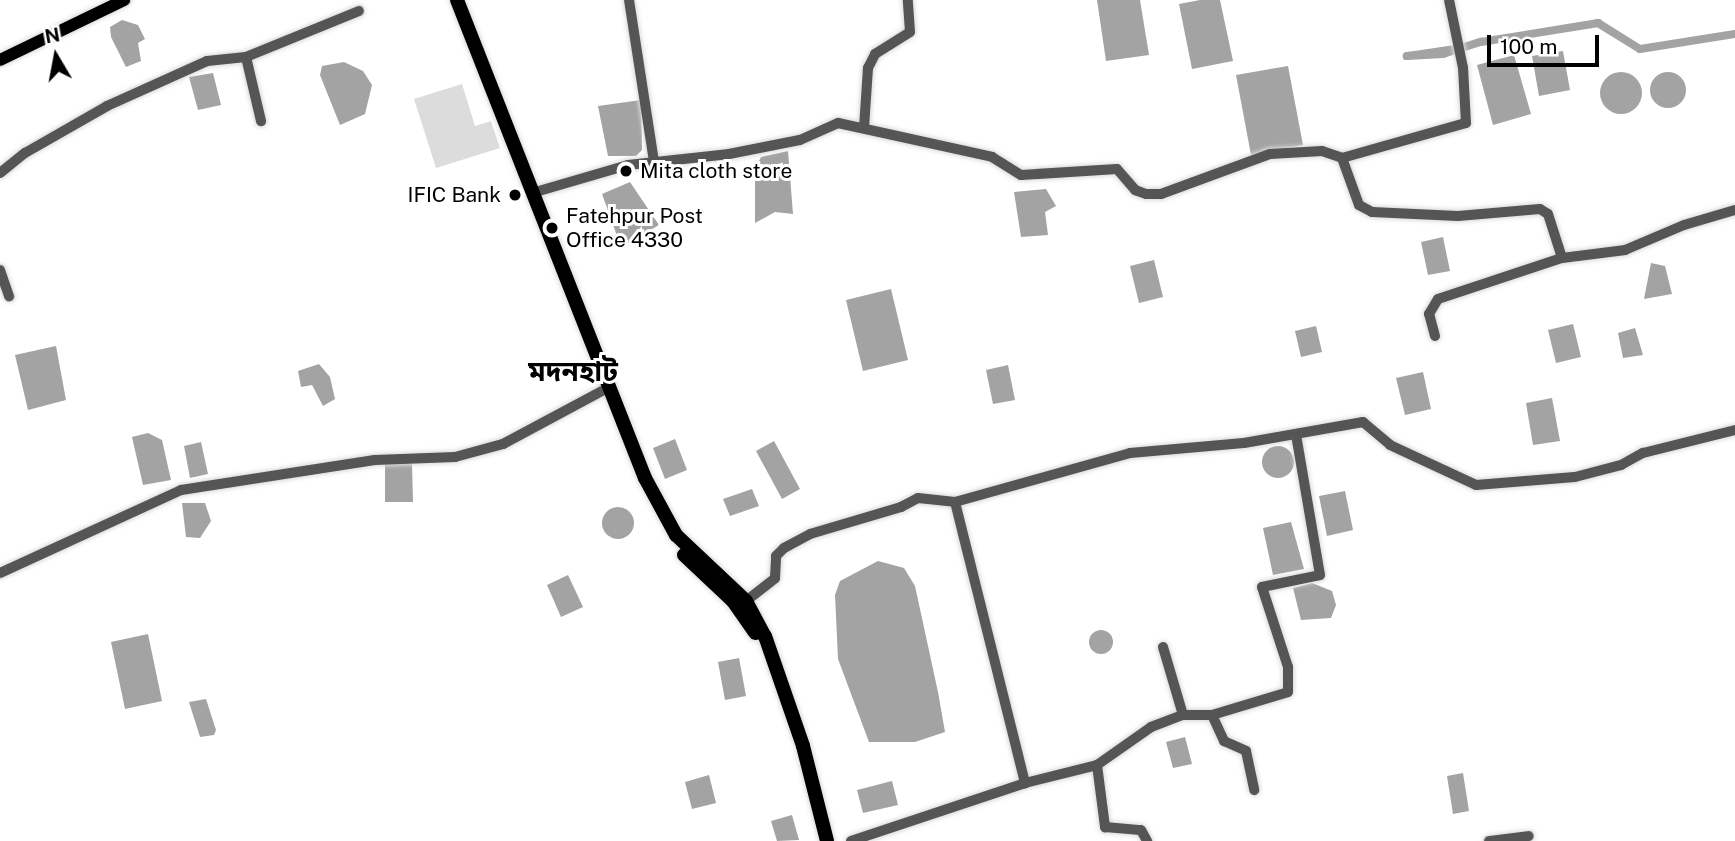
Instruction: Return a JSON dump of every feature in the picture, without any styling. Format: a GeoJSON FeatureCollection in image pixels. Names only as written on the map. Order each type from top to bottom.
{"type":"FeatureCollection","features":[{"type":"Feature","properties":{"kind":"highway"},"geometry":{"type":"LineString","coordinates":[[451,0],[635,478],[667,538],[733,601],[757,636],[819,841]]}},
{"type":"Feature","properties":{"kind":"highway"},"geometry":{"type":"LineString","coordinates":[[457,0],[627,436],[664,517],[676,535],[747,601],[765,636],[803,746],[827,841]]}},
{"type":"Feature","properties":{"kind":"main road"},"geometry":{"type":"LineString","coordinates":[[0,60],[107,4],[124,0]]}},
{"type":"Feature","properties":{"kind":"street"},"geometry":{"type":"LineString","coordinates":[[629,0],[654,162]]}},
{"type":"Feature","properties":{"kind":"street"},"geometry":{"type":"LineString","coordinates":[[864,128],[868,68],[875,54],[910,32],[908,0]]}},
{"type":"Feature","properties":{"kind":"street"},"geometry":{"type":"LineString","coordinates":[[532,193],[580,176],[654,162],[729,155],[788,142],[838,123],[992,157],[1021,174],[1117,169],[1135,190],[1146,194],[1161,194],[1270,154],[1322,150],[1342,158],[1466,123],[1463,68],[1449,0]]}},
{"type":"Feature","properties":{"kind":"street"},"geometry":{"type":"LineString","coordinates":[[0,173],[25,153],[172,75],[207,61],[246,57],[359,12]]}},
{"type":"Feature","properties":{"kind":"street"},"geometry":{"type":"LineString","coordinates":[[246,57],[261,121]]}},
{"type":"Feature","properties":{"kind":"street"},"geometry":{"type":"LineString","coordinates":[[1342,158],[1359,205],[1372,212],[1458,216],[1540,209],[1548,214],[1562,258]]}},
{"type":"Feature","properties":{"kind":"street"},"geometry":{"type":"LineString","coordinates":[[1434,336],[1430,314],[1437,299],[1562,258],[1625,250],[1735,210]]}},
{"type":"Feature","properties":{"kind":"street"},"geometry":{"type":"LineString","coordinates":[[0,270],[9,296]]}},
{"type":"Feature","properties":{"kind":"street"},"geometry":{"type":"LineString","coordinates":[[0,573],[181,490],[375,460],[455,457],[503,444],[602,391]]}},
{"type":"Feature","properties":{"kind":"street"},"geometry":{"type":"LineString","coordinates":[[747,601],[769,586],[775,578],[776,556],[796,540],[918,498],[955,502],[1130,453],[1153,454],[1363,422],[1390,445],[1476,485],[1575,477],[1621,465],[1643,453],[1735,430]]}},
{"type":"Feature","properties":{"kind":"street"},"geometry":{"type":"LineString","coordinates":[[851,841],[1026,783],[1097,765],[1151,727],[1183,715],[1212,715],[1288,692],[1288,667],[1262,587],[1320,575],[1296,434]]}},
{"type":"Feature","properties":{"kind":"street"},"geometry":{"type":"LineString","coordinates":[[955,502],[1026,783]]}},
{"type":"Feature","properties":{"kind":"street"},"geometry":{"type":"LineString","coordinates":[[1163,647],[1183,715]]}},
{"type":"Feature","properties":{"kind":"street"},"geometry":{"type":"LineString","coordinates":[[1212,715],[1224,741],[1246,751],[1254,790]]}},
{"type":"Feature","properties":{"kind":"street"},"geometry":{"type":"LineString","coordinates":[[1097,765],[1105,827],[1141,830],[1147,841]]}},
{"type":"Feature","properties":{"kind":"street"},"geometry":{"type":"LineString","coordinates":[[1489,841],[1529,836]]}},
{"type":"Feature","properties":{"kind":"shaded area"},"geometry":{"type":"Polygon","coordinates":[[[1097,0],[1140,0],[1149,55],[1106,61],[1097,0]]]}},
{"type":"Feature","properties":{"kind":"shaded area"},"geometry":{"type":"Polygon","coordinates":[[[1220,0],[1233,61],[1192,69],[1179,4],[1220,0]]]}},
{"type":"Feature","properties":{"kind":"shaded area"},"geometry":{"type":"Polygon","coordinates":[[[122,20],[138,25],[145,39],[138,43],[141,61],[126,67],[111,37],[110,27],[122,20]]]}},
{"type":"Feature","properties":{"kind":"shaded area"},"geometry":{"type":"Polygon","coordinates":[[[1563,51],[1570,90],[1539,96],[1532,56],[1563,51]]]}},
{"type":"Feature","properties":{"kind":"shaded area"},"geometry":{"type":"Polygon","coordinates":[[[1514,55],[1531,114],[1493,125],[1477,65],[1514,55]]]}},
{"type":"Feature","properties":{"kind":"shaded area"},"geometry":{"type":"Polygon","coordinates":[[[344,62],[363,71],[372,85],[365,114],[340,125],[320,75],[322,66],[344,62]]]}},
{"type":"Feature","properties":{"kind":"shaded area"},"geometry":{"type":"Polygon","coordinates":[[[1288,66],[1303,145],[1251,155],[1236,75],[1288,66]]]}},
{"type":"Feature","properties":{"kind":"shaded area"},"geometry":{"type":"Polygon","coordinates":[[[1621,72],[1636,78],[1642,93],[1636,108],[1621,114],[1606,108],[1600,93],[1606,78],[1621,72]]]}},
{"type":"Feature","properties":{"kind":"shaded area"},"geometry":{"type":"Polygon","coordinates":[[[1668,72],[1680,78],[1686,90],[1680,102],[1668,108],[1656,102],[1650,90],[1656,78],[1668,72]]]}},
{"type":"Feature","properties":{"kind":"shaded area"},"geometry":{"type":"Polygon","coordinates":[[[213,73],[221,105],[198,110],[189,77],[213,73]]]}},
{"type":"Feature","properties":{"kind":"shaded area"},"geometry":{"type":"Polygon","coordinates":[[[462,84],[475,126],[491,121],[500,148],[436,168],[414,99],[462,84]]]}},
{"type":"Feature","properties":{"kind":"shaded area"},"geometry":{"type":"Polygon","coordinates":[[[641,100],[642,150],[636,156],[608,156],[598,106],[641,100]]]}},
{"type":"Feature","properties":{"kind":"shaded area"},"geometry":{"type":"Polygon","coordinates":[[[788,151],[793,214],[775,212],[755,223],[755,169],[761,157],[788,151]]]}},
{"type":"Feature","properties":{"kind":"shaded area"},"geometry":{"type":"Polygon","coordinates":[[[630,182],[659,225],[621,247],[602,194],[630,182]]]}},
{"type":"Feature","properties":{"kind":"shaded area"},"geometry":{"type":"Polygon","coordinates":[[[1046,189],[1056,206],[1045,212],[1048,235],[1021,237],[1014,192],[1046,189]]]}},
{"type":"Feature","properties":{"kind":"shaded area"},"geometry":{"type":"Polygon","coordinates":[[[1443,237],[1450,271],[1428,275],[1421,242],[1443,237]]]}},
{"type":"Feature","properties":{"kind":"shaded area"},"geometry":{"type":"Polygon","coordinates":[[[1154,260],[1163,297],[1139,303],[1130,266],[1154,260]]]}},
{"type":"Feature","properties":{"kind":"shaded area"},"geometry":{"type":"Polygon","coordinates":[[[1651,263],[1665,266],[1672,294],[1644,299],[1651,263]]]}},
{"type":"Feature","properties":{"kind":"shaded area"},"geometry":{"type":"Polygon","coordinates":[[[891,289],[908,360],[863,371],[846,300],[891,289]]]}},
{"type":"Feature","properties":{"kind":"shaded area"},"geometry":{"type":"Polygon","coordinates":[[[1573,324],[1581,357],[1556,363],[1548,330],[1573,324]]]}},
{"type":"Feature","properties":{"kind":"shaded area"},"geometry":{"type":"Polygon","coordinates":[[[1316,326],[1322,352],[1301,357],[1295,331],[1316,326]]]}},
{"type":"Feature","properties":{"kind":"shaded area"},"geometry":{"type":"Polygon","coordinates":[[[1635,328],[1643,355],[1623,358],[1618,333],[1635,328]]]}},
{"type":"Feature","properties":{"kind":"shaded area"},"geometry":{"type":"Polygon","coordinates":[[[56,346],[66,400],[28,410],[15,355],[56,346]]]}},
{"type":"Feature","properties":{"kind":"shaded area"},"geometry":{"type":"Polygon","coordinates":[[[319,364],[330,377],[335,399],[323,406],[312,385],[301,387],[298,371],[319,364]]]}},
{"type":"Feature","properties":{"kind":"shaded area"},"geometry":{"type":"Polygon","coordinates":[[[1008,365],[1015,400],[993,404],[986,370],[1008,365]]]}},
{"type":"Feature","properties":{"kind":"shaded area"},"geometry":{"type":"Polygon","coordinates":[[[1423,372],[1431,409],[1405,415],[1396,378],[1423,372]]]}},
{"type":"Feature","properties":{"kind":"shaded area"},"geometry":{"type":"Polygon","coordinates":[[[1552,398],[1560,441],[1533,445],[1526,403],[1552,398]]]}},
{"type":"Feature","properties":{"kind":"shaded area"},"geometry":{"type":"Polygon","coordinates":[[[148,433],[162,440],[171,480],[143,485],[132,437],[148,433]]]}},
{"type":"Feature","properties":{"kind":"shaded area"},"geometry":{"type":"Polygon","coordinates":[[[675,439],[687,470],[665,479],[653,448],[675,439]]]}},
{"type":"Feature","properties":{"kind":"shaded area"},"geometry":{"type":"Polygon","coordinates":[[[774,441],[800,489],[782,499],[756,451],[774,441]]]}},
{"type":"Feature","properties":{"kind":"shaded area"},"geometry":{"type":"Polygon","coordinates":[[[201,442],[208,474],[190,478],[184,446],[201,442]]]}},
{"type":"Feature","properties":{"kind":"shaded area"},"geometry":{"type":"Polygon","coordinates":[[[1278,446],[1289,451],[1294,462],[1289,473],[1278,478],[1267,473],[1262,462],[1267,451],[1278,446]]]}},
{"type":"Feature","properties":{"kind":"shaded area"},"geometry":{"type":"Polygon","coordinates":[[[412,463],[413,502],[385,502],[385,464],[412,463]]]}},
{"type":"Feature","properties":{"kind":"shaded area"},"geometry":{"type":"Polygon","coordinates":[[[752,489],[759,506],[730,516],[723,499],[752,489]]]}},
{"type":"Feature","properties":{"kind":"shaded area"},"geometry":{"type":"Polygon","coordinates":[[[1345,491],[1353,530],[1327,536],[1319,496],[1345,491]]]}},
{"type":"Feature","properties":{"kind":"shaded area"},"geometry":{"type":"Polygon","coordinates":[[[182,503],[205,503],[211,521],[200,538],[186,537],[182,503]]]}},
{"type":"Feature","properties":{"kind":"shaded area"},"geometry":{"type":"Polygon","coordinates":[[[618,507],[629,512],[634,523],[629,534],[618,539],[607,534],[602,523],[607,512],[618,507]]]}},
{"type":"Feature","properties":{"kind":"shaded area"},"geometry":{"type":"Polygon","coordinates":[[[1291,522],[1304,569],[1273,575],[1263,528],[1291,522]]]}},
{"type":"Feature","properties":{"kind":"shaded area"},"geometry":{"type":"Polygon","coordinates":[[[878,561],[904,568],[915,586],[938,692],[945,732],[915,742],[869,742],[838,659],[835,595],[840,581],[878,561]]]}},
{"type":"Feature","properties":{"kind":"shaded area"},"geometry":{"type":"Polygon","coordinates":[[[568,575],[583,607],[561,617],[547,585],[568,575]]]}},
{"type":"Feature","properties":{"kind":"shaded area"},"geometry":{"type":"Polygon","coordinates":[[[1312,583],[1332,591],[1336,605],[1331,618],[1301,620],[1293,588],[1312,583]]]}},
{"type":"Feature","properties":{"kind":"shaded area"},"geometry":{"type":"Polygon","coordinates":[[[1096,630],[1106,630],[1113,637],[1113,647],[1106,654],[1096,654],[1089,647],[1089,637],[1096,630]]]}},
{"type":"Feature","properties":{"kind":"shaded area"},"geometry":{"type":"Polygon","coordinates":[[[148,634],[162,701],[125,709],[111,642],[148,634]]]}},
{"type":"Feature","properties":{"kind":"shaded area"},"geometry":{"type":"Polygon","coordinates":[[[739,658],[746,696],[725,700],[718,662],[739,658]]]}},
{"type":"Feature","properties":{"kind":"shaded area"},"geometry":{"type":"Polygon","coordinates":[[[206,699],[216,730],[214,735],[200,737],[189,702],[206,699]]]}},
{"type":"Feature","properties":{"kind":"shaded area"},"geometry":{"type":"Polygon","coordinates":[[[1185,737],[1192,764],[1173,768],[1166,742],[1185,737]]]}},
{"type":"Feature","properties":{"kind":"shaded area"},"geometry":{"type":"Polygon","coordinates":[[[1463,773],[1469,811],[1453,814],[1447,776],[1463,773]]]}},
{"type":"Feature","properties":{"kind":"shaded area"},"geometry":{"type":"Polygon","coordinates":[[[709,775],[716,803],[692,809],[685,782],[709,775]]]}},
{"type":"Feature","properties":{"kind":"shaded area"},"geometry":{"type":"Polygon","coordinates":[[[892,781],[898,805],[863,813],[857,790],[892,781]]]}},
{"type":"Feature","properties":{"kind":"shaded area"},"geometry":{"type":"Polygon","coordinates":[[[792,815],[799,840],[777,841],[771,821],[792,815]]]}},
{"type":"Feature","properties":{"kind":"waterway"},"geometry":{"type":"LineString","coordinates":[[1462,48],[1407,56],[1443,54],[1481,42],[1598,23],[1640,49],[1735,34]]}},
{"type":"Feature","properties":{"kind":"place","name":"Mita cloth store"},"geometry":{"type":"Point","coordinates":[626,171]}},
{"type":"Feature","properties":{"kind":"place","name":"IFIC Bank"},"geometry":{"type":"Point","coordinates":[515,195]}},
{"type":"Feature","properties":{"kind":"place","name":"Fatehpur Post Office 4330"},"geometry":{"type":"Point","coordinates":[552,228]}},
{"type":"Feature","properties":{"kind":"district","name":"মদনহাট"},"geometry":{"type":"Point","coordinates":[573,371]}}]}
